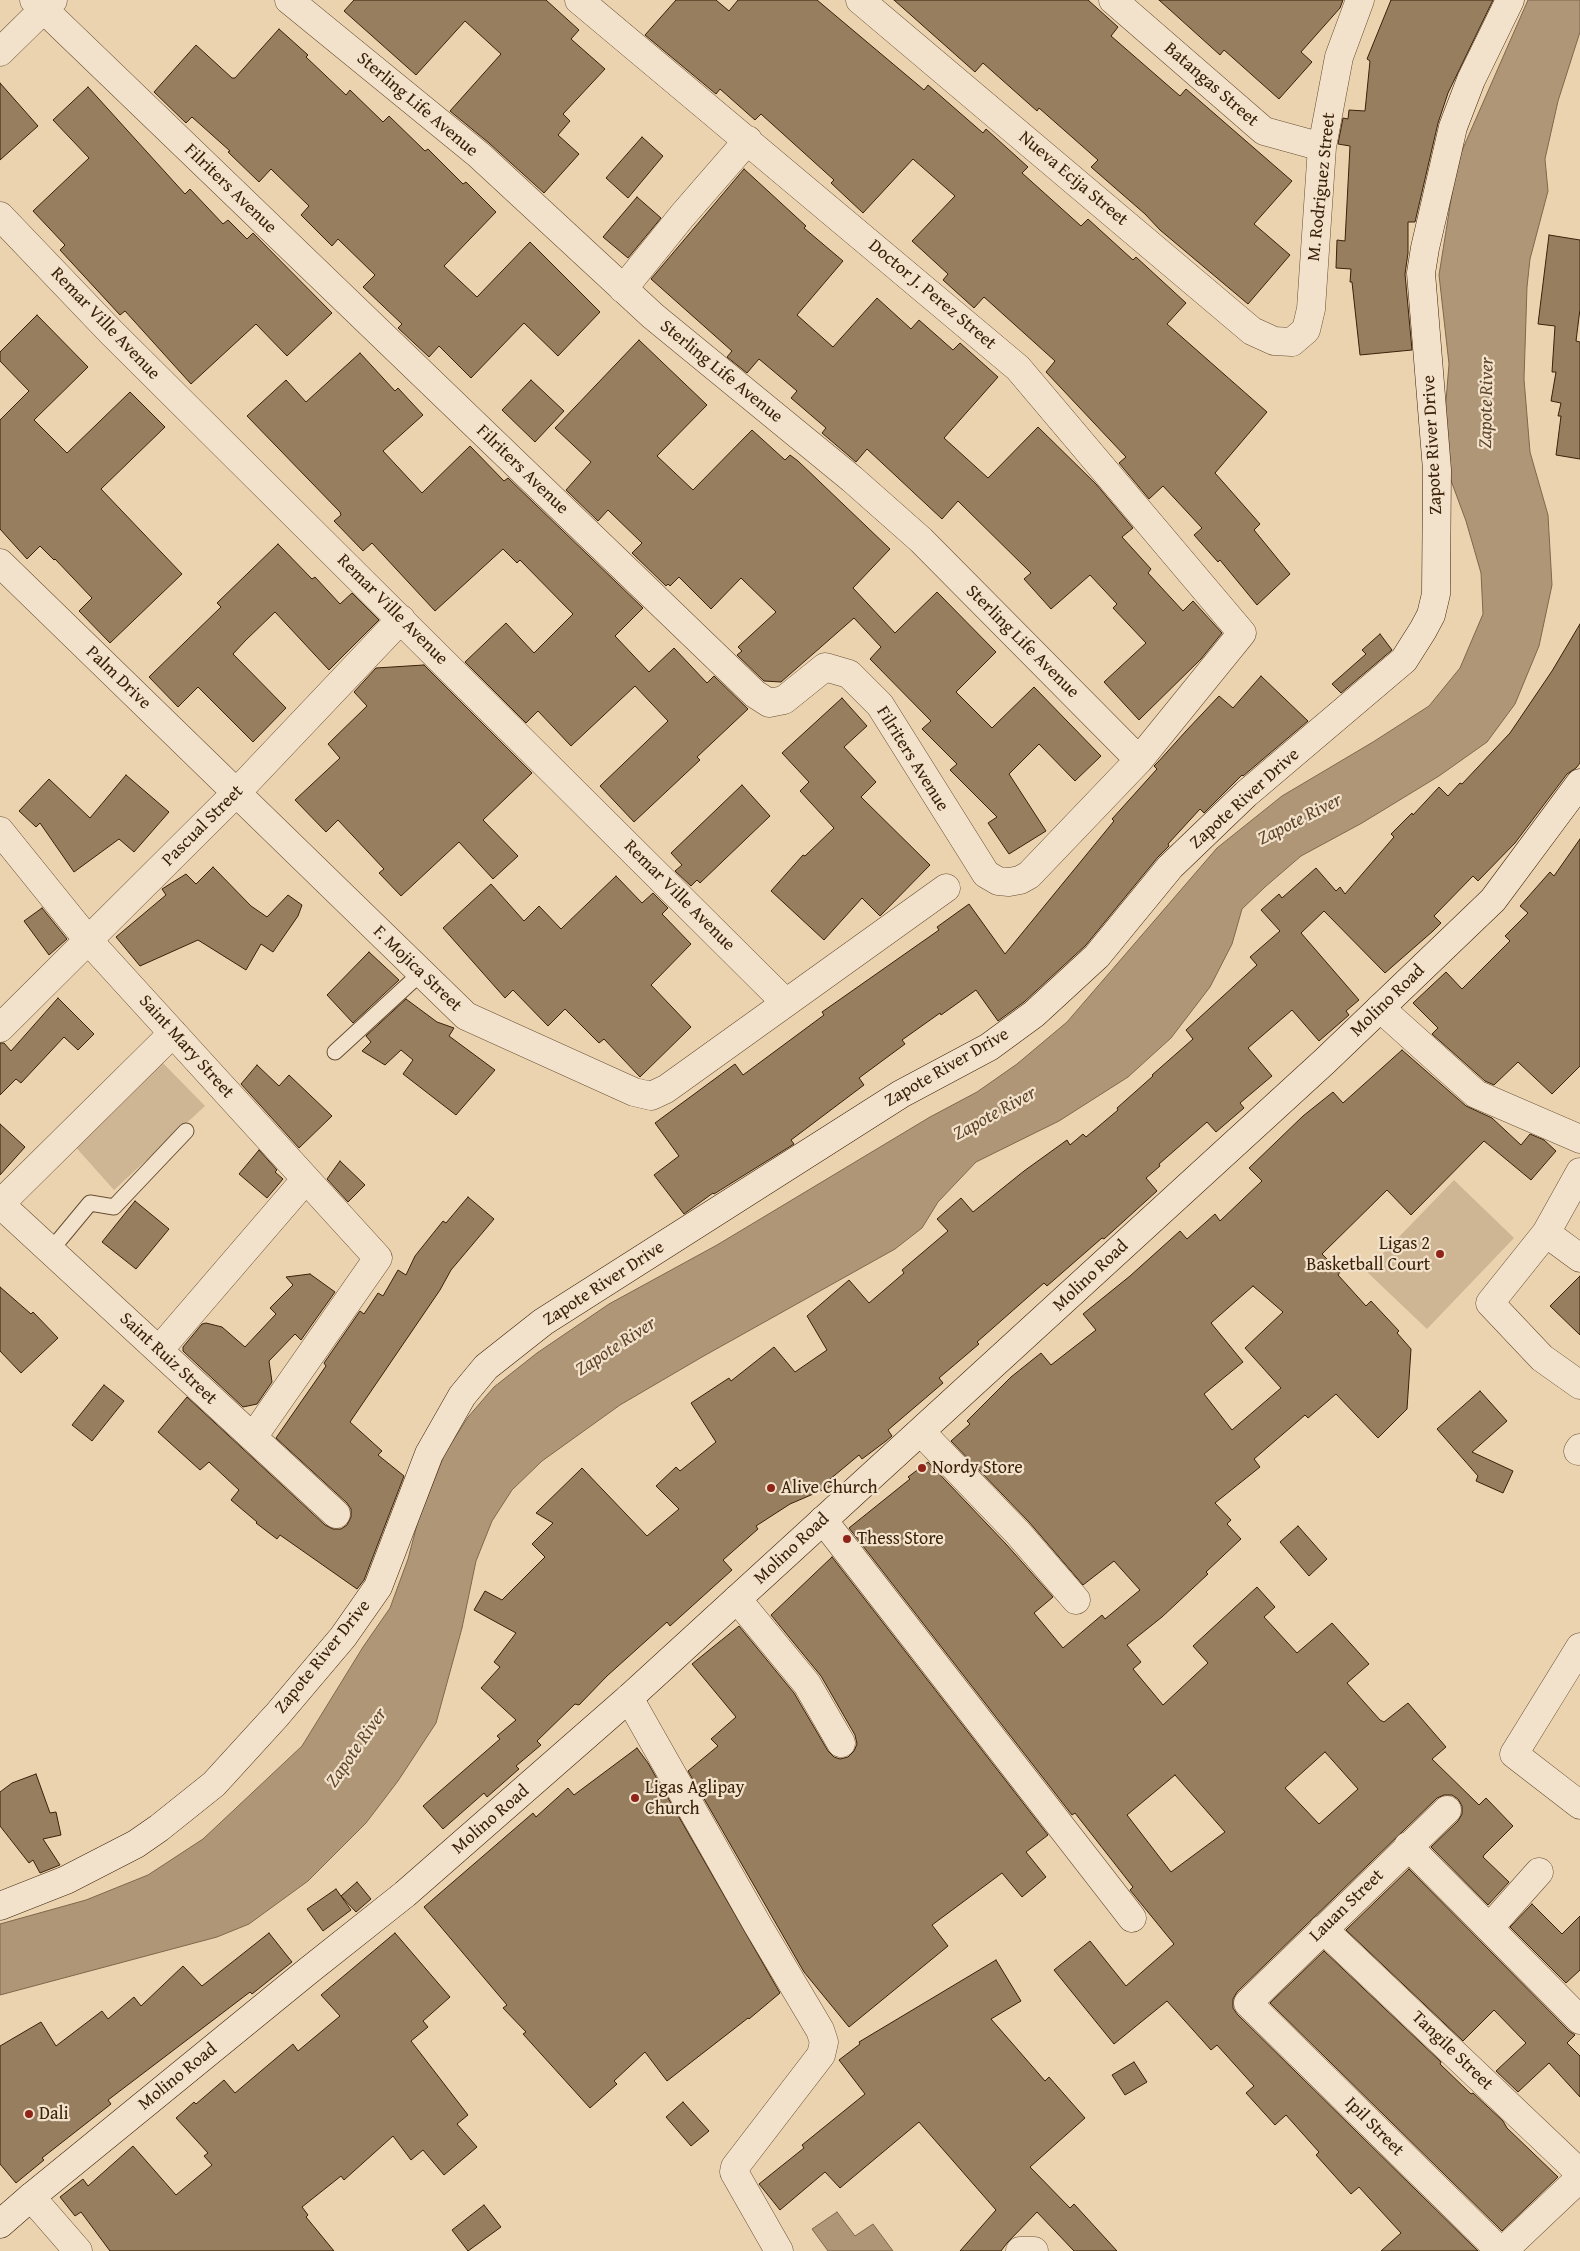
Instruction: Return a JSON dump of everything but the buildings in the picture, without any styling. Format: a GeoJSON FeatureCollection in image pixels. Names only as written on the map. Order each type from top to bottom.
{"type":"FeatureCollection","features":[{"type":"Feature","properties":{"kind":"street","name":"Sterling Life Avenue"},"geometry":{"type":"LineString","coordinates":[[289,0],[478,155],[653,316],[852,479],[921,540],[1139,760]]}},
{"type":"Feature","properties":{"kind":"street","name":"Doctor J. Perez Street"},"geometry":{"type":"LineString","coordinates":[[579,0],[1018,368],[1242,633],[1139,760]]}},
{"type":"Feature","properties":{"kind":"street","name":"Nueva Ecija Street"},"geometry":{"type":"LineString","coordinates":[[860,0],[1252,331],[1274,341],[1292,342]]}},
{"type":"Feature","properties":{"kind":"street","name":"Batangas Street"},"geometry":{"type":"LineString","coordinates":[[1113,0],[1264,130],[1322,147]]}},
{"type":"Feature","properties":{"kind":"street","name":"M. Rodriguez Street"},"geometry":{"type":"LineString","coordinates":[[1292,342],[1306,330],[1311,309],[1322,147],[1339,57],[1360,0]]}},
{"type":"Feature","properties":{"kind":"street","name":"Zapote River Drive"},"geometry":{"type":"LineString","coordinates":[[0,1906],[66,1880],[136,1844],[214,1784],[264,1729],[343,1637],[378,1587],[429,1454],[462,1396],[486,1367],[543,1322],[901,1094],[989,1047],[1034,1014],[1097,956],[1170,867],[1246,794],[1404,660],[1431,615],[1436,594],[1438,554],[1437,470],[1421,274],[1425,248],[1453,127],[1471,80],[1510,0]]}},
{"type":"Feature","properties":{"kind":"street"},"geometry":{"type":"LineString","coordinates":[[0,52],[44,3]]}},
{"type":"Feature","properties":{"kind":"street","name":"Filriters Avenue"},"geometry":{"type":"LineString","coordinates":[[44,3],[755,694],[769,703],[784,700],[825,667],[849,674],[880,705],[986,874],[998,881],[1009,882],[1029,875],[1139,760]]}},
{"type":"Feature","properties":{"kind":"street"},"geometry":{"type":"LineString","coordinates":[[623,288],[748,140]]}},
{"type":"Feature","properties":{"kind":"street","name":"Remar Ville Avenue"},"geometry":{"type":"LineString","coordinates":[[0,216],[111,332],[786,1002]]}},
{"type":"Feature","properties":{"kind":"street","name":"Palm Drive"},"geometry":{"type":"LineString","coordinates":[[0,563],[237,792]]}},
{"type":"Feature","properties":{"kind":"street","name":"Pascual Street"},"geometry":{"type":"LineString","coordinates":[[0,1028],[237,792],[401,619]]}},
{"type":"Feature","properties":{"kind":"street","name":"Molino Road"},"geometry":{"type":"LineString","coordinates":[[0,2224],[300,1977],[405,1894],[629,1698],[921,1432],[1325,1061],[1493,900],[1580,783]]}},
{"type":"Feature","properties":{"kind":"street","name":"F. Mojica Street"},"geometry":{"type":"LineString","coordinates":[[237,792],[466,1016],[634,1092],[651,1096],[666,1089],[786,1002]]}},
{"type":"Feature","properties":{"kind":"street","name":"Saint Mary Street"},"geometry":{"type":"LineString","coordinates":[[5,847],[378,1258],[253,1437]]}},
{"type":"Feature","properties":{"kind":"street"},"geometry":{"type":"LineString","coordinates":[[786,1002],[946,888]]}},
{"type":"Feature","properties":{"kind":"street"},"geometry":{"type":"LineString","coordinates":[[1380,1008],[1476,1094],[1580,1139]]}},
{"type":"Feature","properties":{"kind":"street"},"geometry":{"type":"LineString","coordinates":[[0,1204],[173,1033]]}},
{"type":"Feature","properties":{"kind":"street"},"geometry":{"type":"LineString","coordinates":[[1580,1172],[1546,1233],[1490,1303],[1542,1358],[1580,1385]]}},
{"type":"Feature","properties":{"kind":"street"},"geometry":{"type":"LineString","coordinates":[[159,1350],[306,1179]]}},
{"type":"Feature","properties":{"kind":"street","name":"Saint Ruiz Street"},"geometry":{"type":"LineString","coordinates":[[0,1204],[336,1514]]}},
{"type":"Feature","properties":{"kind":"street"},"geometry":{"type":"LineString","coordinates":[[1546,1233],[1580,1258]]}},
{"type":"Feature","properties":{"kind":"street"},"geometry":{"type":"LineString","coordinates":[[921,1432],[1018,1533],[1076,1600]]}},
{"type":"Feature","properties":{"kind":"street"},"geometry":{"type":"LineString","coordinates":[[823,1520],[1132,1918]]}},
{"type":"Feature","properties":{"kind":"street"},"geometry":{"type":"LineString","coordinates":[[737,1599],[807,1684],[841,1743]]}},
{"type":"Feature","properties":{"kind":"street"},"geometry":{"type":"LineString","coordinates":[[1580,1647],[1514,1754],[1580,1805]]}},
{"type":"Feature","properties":{"kind":"street"},"geometry":{"type":"LineString","coordinates":[[629,1698],[757,1924],[820,2030],[824,2042],[821,2055],[735,2167],[734,2172],[779,2251]]}},
{"type":"Feature","properties":{"kind":"street","name":"Lauan Street"},"geometry":{"type":"LineString","coordinates":[[1248,2003],[1446,1810]]}},
{"type":"Feature","properties":{"kind":"street"},"geometry":{"type":"LineString","coordinates":[[1408,1846],[1580,2020]]}},
{"type":"Feature","properties":{"kind":"street"},"geometry":{"type":"LineString","coordinates":[[1490,1927],[1539,1872]]}},
{"type":"Feature","properties":{"kind":"street","name":"Tangile Street"},"geometry":{"type":"LineString","coordinates":[[1323,1929],[1580,2173]]}},
{"type":"Feature","properties":{"kind":"street","name":"Ipil Street"},"geometry":{"type":"LineString","coordinates":[[1248,2003],[1501,2251]]}},
{"type":"Feature","properties":{"kind":"street"},"geometry":{"type":"LineString","coordinates":[[1501,2251],[1580,2178]]}},
{"type":"Feature","properties":{"kind":"street"},"geometry":{"type":"LineString","coordinates":[[31,2197],[78,2251]]}},
{"type":"Feature","properties":{"kind":"street"},"geometry":{"type":"LineString","coordinates":[[1020,2251],[1034,2251]]}},
{"type":"Feature","properties":{"kind":"lane"},"geometry":{"type":"LineString","coordinates":[[335,1052],[421,973]]}},
{"type":"Feature","properties":{"kind":"lane"},"geometry":{"type":"LineString","coordinates":[[51,1250],[90,1203],[114,1207],[186,1131]]}},
{"type":"Feature","properties":{"kind":"shaded area"},"geometry":{"type":"Polygon","coordinates":[[[159,1059],[205,1106],[114,1190],[72,1143],[159,1059]]]}},
{"type":"Feature","properties":{"kind":"shaded area","name":"Ligas 2 Basketball Court"},"geometry":{"type":"Polygon","coordinates":[[[1454,1180],[1514,1238],[1427,1329],[1366,1271],[1454,1180]]]}},
{"type":"Feature","properties":{"kind":"water","name":"Zapote River"},"geometry":{"type":"Polygon","coordinates":[[[1528,0],[1580,0],[1580,32],[1558,101],[1545,159],[1548,191],[1530,259],[1527,287],[1524,379],[1530,452],[1548,515],[1552,585],[1539,646],[1515,704],[1487,742],[1439,776],[1362,823],[1301,856],[1265,887],[1242,909],[1232,944],[1210,987],[1171,1038],[1128,1077],[1059,1121],[976,1162],[938,1202],[922,1228],[895,1249],[620,1405],[542,1461],[512,1490],[492,1521],[476,1561],[462,1628],[436,1723],[398,1781],[366,1823],[308,1881],[249,1924],[217,1937],[0,1995],[0,1924],[86,1900],[148,1875],[203,1839],[302,1746],[363,1647],[390,1608],[408,1559],[418,1521],[445,1453],[468,1417],[494,1387],[537,1353],[609,1304],[717,1245],[930,1117],[977,1092],[1017,1064],[1067,1022],[1217,848],[1282,796],[1429,706],[1460,668],[1483,614],[1481,573],[1466,521],[1446,467],[1445,413],[1449,364],[1439,275],[1457,162],[1528,0]]]}},
{"type":"Feature","properties":{"kind":"water"},"geometry":{"type":"Polygon","coordinates":[[[837,2212],[855,2236],[873,2224],[893,2251],[828,2251],[812,2229],[837,2212]]]}},
{"type":"Feature","properties":{"kind":"place","name":"Ligas 2 Basketball Court"},"geometry":{"type":"Point","coordinates":[1440,1254]}},
{"type":"Feature","properties":{"kind":"place","name":"Nordy Store"},"geometry":{"type":"Point","coordinates":[922,1468]}},
{"type":"Feature","properties":{"kind":"place","name":"Alive Church"},"geometry":{"type":"Point","coordinates":[771,1488]}},
{"type":"Feature","properties":{"kind":"place","name":"Thess Store"},"geometry":{"type":"Point","coordinates":[847,1539]}},
{"type":"Feature","properties":{"kind":"place","name":"Ligas Aglipay Church"},"geometry":{"type":"Point","coordinates":[635,1798]}},
{"type":"Feature","properties":{"kind":"place","name":"Dali"},"geometry":{"type":"Point","coordinates":[29,2114]}}]}
